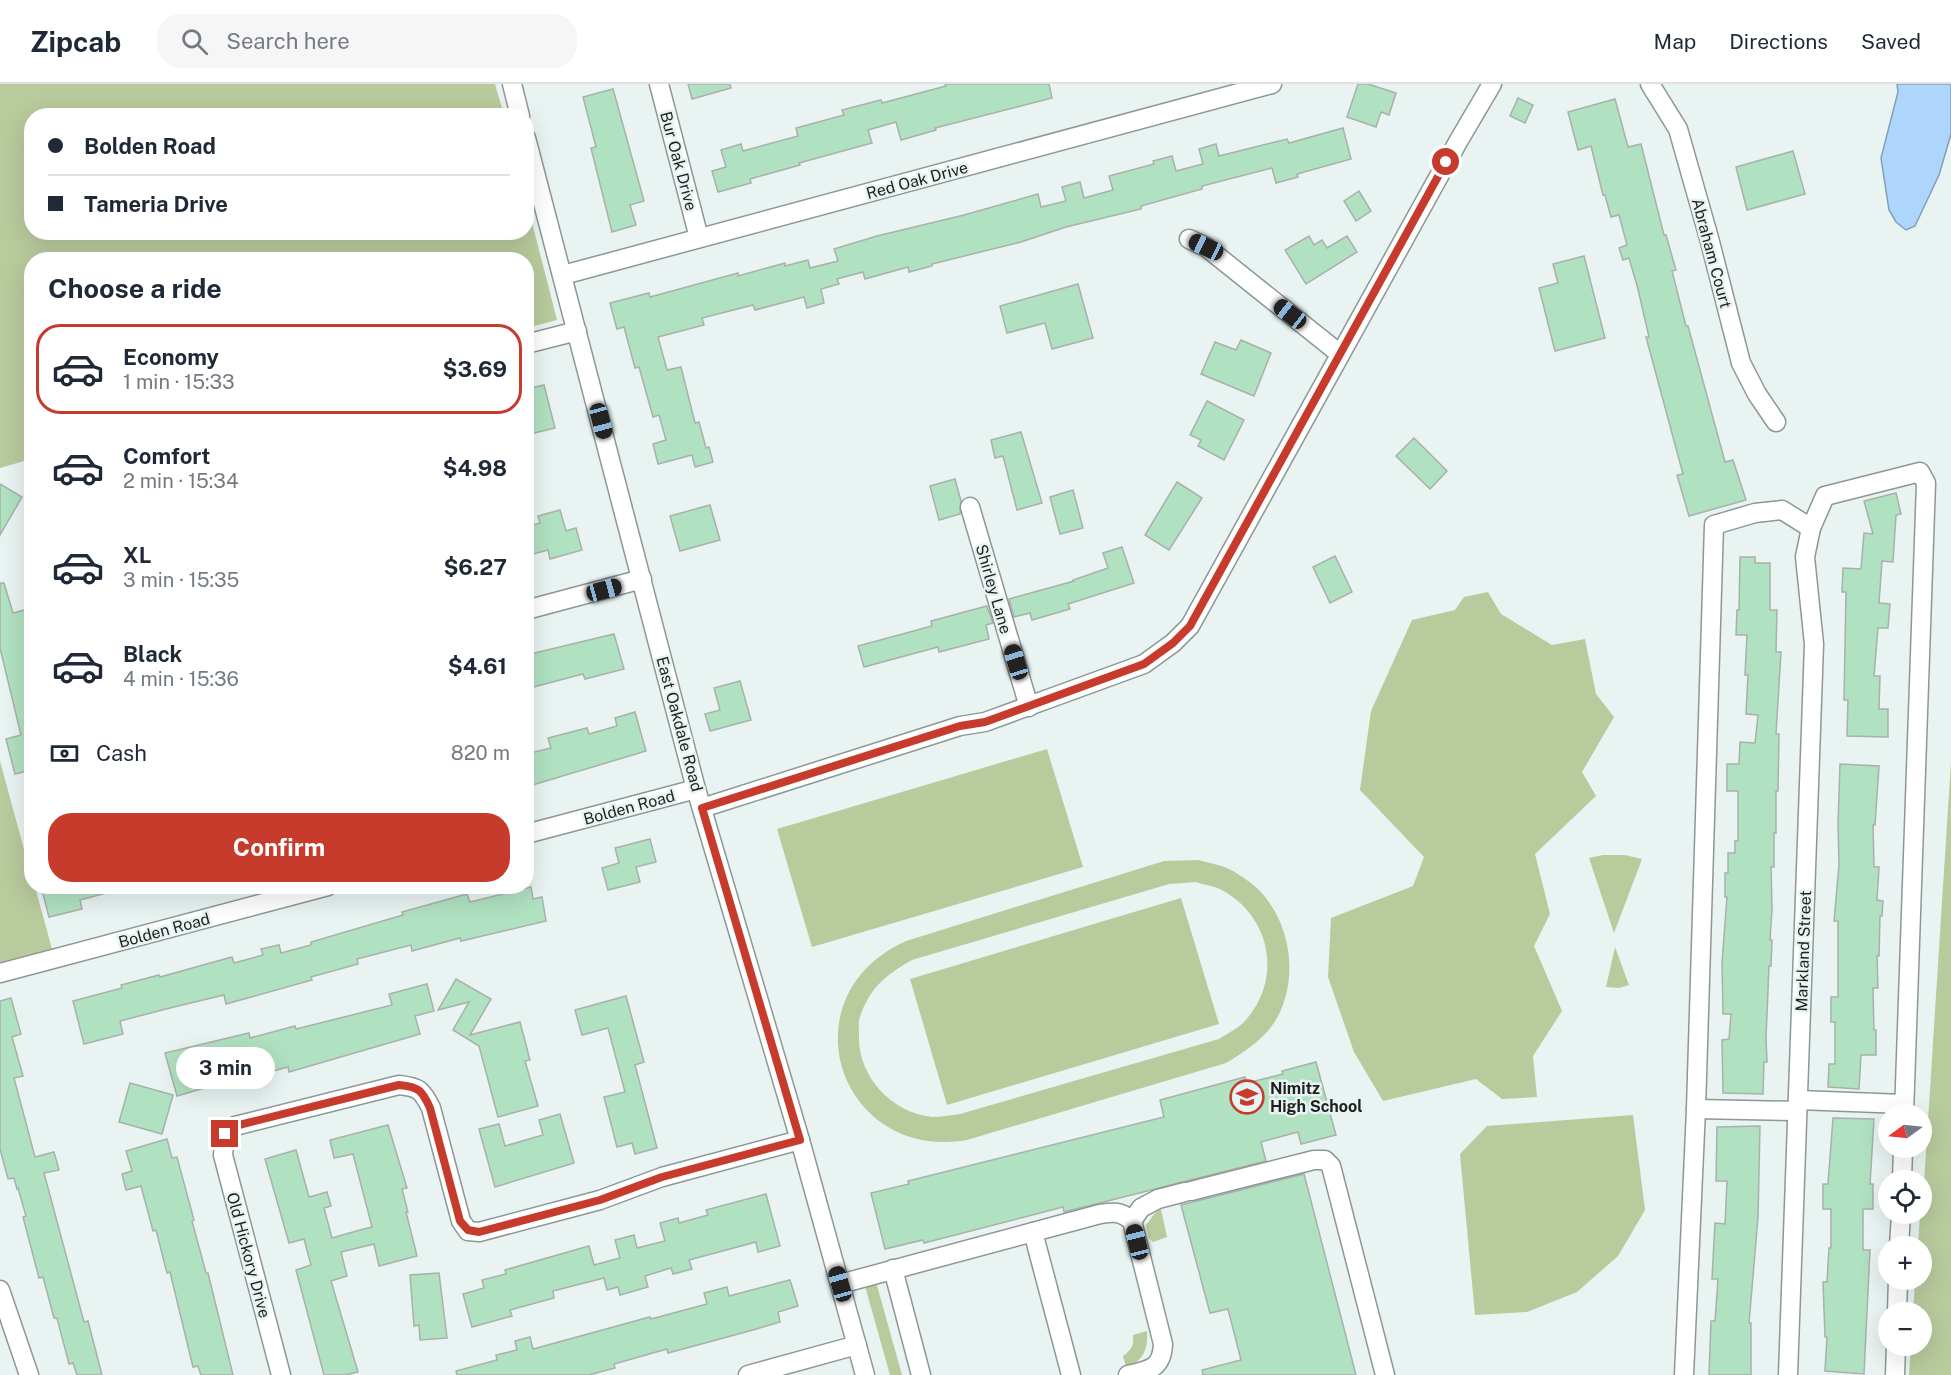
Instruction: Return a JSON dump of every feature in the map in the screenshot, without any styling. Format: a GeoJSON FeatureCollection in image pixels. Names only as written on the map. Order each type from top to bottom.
{"type":"FeatureCollection","features":[{"type":"Feature","properties":{"kind":"street"},"geometry":{"type":"LineString","coordinates":[[512,84],[518,108]]}},
{"type":"Feature","properties":{"kind":"street","name":"Bur Oak Drive"},"geometry":{"type":"LineString","coordinates":[[659,84],[699,238]]}},
{"type":"Feature","properties":{"kind":"street","name":"Red Oak Drive"},"geometry":{"type":"LineString","coordinates":[[563,275],[1272,84]]}},
{"type":"Feature","properties":{"kind":"street"},"geometry":{"type":"LineString","coordinates":[[702,808],[960,726],[985,722],[1144,664],[1173,643],[1190,626],[1492,84]]}},
{"type":"Feature","properties":{"kind":"street","name":"Abraham Court"},"geometry":{"type":"LineString","coordinates":[[1650,84],[1678,129],[1741,363],[1757,394],[1776,422]]}},
{"type":"Feature","properties":{"kind":"street","name":"East Oakdale Road"},"geometry":{"type":"LineString","coordinates":[[534,168],[696,789],[800,1140],[865,1375]]}},
{"type":"Feature","properties":{"kind":"street"},"geometry":{"type":"LineString","coordinates":[[1189,239],[1206,247],[1340,354]]}},
{"type":"Feature","properties":{"kind":"street"},"geometry":{"type":"LineString","coordinates":[[534,342],[577,331]]}},
{"type":"Feature","properties":{"kind":"street","name":"Markland Street"},"geometry":{"type":"LineString","coordinates":[[1788,1375],[1814,644],[1805,557],[1811,528],[1825,496],[1920,472],[1926,483],[1904,1104]]}},
{"type":"Feature","properties":{"kind":"street","name":"Shirley Lane"},"geometry":{"type":"LineString","coordinates":[[970,507],[1029,706]]}},
{"type":"Feature","properties":{"kind":"street"},"geometry":{"type":"LineString","coordinates":[[1684,1375],[1696,1109],[1714,525],[1755,513],[1782,510],[1811,528]]}},
{"type":"Feature","properties":{"kind":"street"},"geometry":{"type":"LineString","coordinates":[[534,608],[642,579]]}},
{"type":"Feature","properties":{"kind":"street","name":"Bolden Road"},"geometry":{"type":"LineString","coordinates":[[534,832],[696,789]]}},
{"type":"Feature","properties":{"kind":"street","name":"Bolden Road"},"geometry":{"type":"LineString","coordinates":[[0,973],[298,894]]}},
{"type":"Feature","properties":{"kind":"street","name":"Old Hickory Drive"},"geometry":{"type":"LineString","coordinates":[[281,1375],[223,1155],[225,1134],[235,1126],[399,1085],[414,1086],[423,1093],[430,1108],[460,1221],[468,1230],[479,1232],[600,1200],[662,1177],[800,1140]]}},
{"type":"Feature","properties":{"kind":"street"},"geometry":{"type":"LineString","coordinates":[[1696,1109],[1798,1105],[1878,1108]]}},
{"type":"Feature","properties":{"kind":"street"},"geometry":{"type":"LineString","coordinates":[[1132,1221],[1141,1208],[1158,1199],[1314,1160],[1325,1161],[1331,1166],[1385,1375]]}},
{"type":"Feature","properties":{"kind":"street"},"geometry":{"type":"LineString","coordinates":[[840,1284],[1033,1232],[1113,1212],[1123,1213],[1132,1221],[1163,1344],[1162,1357],[1156,1366],[1128,1375]]}},
{"type":"Feature","properties":{"kind":"street"},"geometry":{"type":"LineString","coordinates":[[1033,1232],[1071,1375]]}},
{"type":"Feature","properties":{"kind":"street"},"geometry":{"type":"LineString","coordinates":[[893,1269],[921,1375]]}},
{"type":"Feature","properties":{"kind":"street"},"geometry":{"type":"LineString","coordinates":[[0,1290],[29,1375]]}},
{"type":"Feature","properties":{"kind":"street"},"geometry":{"type":"LineString","coordinates":[[748,1375],[857,1346]]}},
{"type":"Feature","properties":{"kind":"street"},"geometry":{"type":"LineString","coordinates":[[1895,1375],[1896,1356]]}},
{"type":"Feature","properties":{"kind":"green space"},"geometry":{"type":"Polygon","coordinates":[[[0,84],[495,84],[502,108],[24,108],[24,240],[534,240],[534,230],[557,320],[534,326],[534,252],[24,252],[24,461],[0,468],[0,84]]]}},
{"type":"Feature","properties":{"kind":"green space"},"geometry":{"type":"Polygon","coordinates":[[[1488,592],[1501,614],[1552,645],[1585,639],[1596,694],[1614,717],[1582,772],[1596,796],[1535,854],[1550,914],[1534,946],[1562,1011],[1533,1056],[1537,1097],[1502,1099],[1476,1079],[1383,1101],[1354,1052],[1328,977],[1331,918],[1413,886],[1424,857],[1360,790],[1371,711],[1412,620],[1455,610],[1464,597],[1488,592]]]}},
{"type":"Feature","properties":{"kind":"green space"},"geometry":{"type":"Polygon","coordinates":[[[1047,749],[1083,867],[812,947],[777,829],[1047,749]]]}},
{"type":"Feature","properties":{"kind":"green space"},"geometry":{"type":"Polygon","coordinates":[[[0,761],[24,849],[24,894],[37,894],[52,949],[0,963],[0,761]]]}},
{"type":"Feature","properties":{"kind":"green space"},"geometry":{"type":"Polygon","coordinates":[[[1951,762],[1951,1375],[1909,1375],[1910,1356],[1932,1356],[1932,1302],[1914,1302],[1914,1290],[1932,1290],[1932,1236],[1919,1236],[1919,1224],[1932,1224],[1932,1170],[1925,1170],[1926,1158],[1932,1158],[1932,1104],[1929,1104],[1951,762]]]}},
{"type":"Feature","properties":{"kind":"green space"},"geometry":{"type":"Polygon","coordinates":[[[1603,855],[1625,855],[1642,859],[1614,933],[1589,858],[1603,855]]]}},
{"type":"Feature","properties":{"kind":"green space"},"geometry":{"type":"Polygon","coordinates":[[[1198,860],[1229,869],[1259,890],[1270,903],[1278,918],[1285,934],[1288,951],[1288,986],[1277,1018],[1254,1044],[1226,1063],[967,1140],[923,1140],[886,1126],[859,1101],[843,1069],[838,1034],[846,998],[868,966],[906,941],[1164,861],[1198,860]],[[1196,882],[1169,884],[912,960],[880,983],[869,998],[860,1017],[860,1050],[870,1077],[890,1100],[903,1108],[917,1114],[942,1116],[960,1114],[1219,1039],[1242,1024],[1255,1008],[1263,990],[1267,971],[1266,952],[1262,934],[1252,917],[1239,902],[1219,889],[1196,882]]]}},
{"type":"Feature","properties":{"kind":"green space"},"geometry":{"type":"Polygon","coordinates":[[[1181,898],[1219,1024],[947,1105],[910,979],[1181,898]]]}},
{"type":"Feature","properties":{"kind":"green space"},"geometry":{"type":"Polygon","coordinates":[[[1615,947],[1629,985],[1619,988],[1606,987],[1615,947]]]}},
{"type":"Feature","properties":{"kind":"green space"},"geometry":{"type":"Polygon","coordinates":[[[1633,1115],[1645,1210],[1618,1256],[1577,1292],[1527,1312],[1475,1315],[1460,1154],[1487,1126],[1633,1115]]]}},
{"type":"Feature","properties":{"kind":"green space"},"geometry":{"type":"Polygon","coordinates":[[[1161,1209],[1167,1237],[1153,1242],[1149,1238],[1146,1225],[1161,1209]]]}},
{"type":"Feature","properties":{"kind":"green space"},"geometry":{"type":"Polygon","coordinates":[[[876,1282],[902,1375],[890,1375],[865,1286],[876,1282]]]}},
{"type":"Feature","properties":{"kind":"green space"},"geometry":{"type":"Polygon","coordinates":[[[1147,1331],[1144,1354],[1126,1367],[1123,1356],[1132,1347],[1133,1335],[1147,1331]]]}},
{"type":"Feature","properties":{"kind":"water"},"geometry":{"type":"Polygon","coordinates":[[[1897,84],[1951,84],[1951,134],[1939,175],[1915,226],[1906,230],[1896,222],[1889,210],[1881,158],[1898,92],[1897,84]]]}},
{"type":"Feature","properties":{"kind":"building"},"geometry":{"type":"Polygon","coordinates":[[[688,84],[730,84],[731,88],[692,99],[688,84]]]}},
{"type":"Feature","properties":{"kind":"building"},"geometry":{"type":"Polygon","coordinates":[[[945,84],[1049,84],[1052,98],[935,128],[936,130],[901,140],[896,122],[868,130],[872,143],[799,163],[800,165],[750,179],[751,183],[718,192],[712,171],[726,167],[721,150],[741,144],[743,151],[798,136],[796,128],[844,115],[842,110],[881,100],[882,103],[946,86],[945,84]]]}},
{"type":"Feature","properties":{"kind":"building"},"geometry":{"type":"Polygon","coordinates":[[[1358,84],[1368,84],[1396,93],[1389,115],[1381,112],[1376,127],[1347,117],[1358,84]]]}},
{"type":"Feature","properties":{"kind":"building"},"geometry":{"type":"Polygon","coordinates":[[[613,89],[644,201],[630,205],[636,225],[612,232],[591,148],[596,147],[583,97],[613,89]]]}},
{"type":"Feature","properties":{"kind":"building"},"geometry":{"type":"Polygon","coordinates":[[[1518,98],[1533,105],[1525,123],[1510,116],[1518,98]]]}},
{"type":"Feature","properties":{"kind":"building"},"geometry":{"type":"Polygon","coordinates":[[[1615,99],[1628,147],[1641,144],[1664,235],[1666,235],[1676,270],[1672,271],[1686,326],[1688,326],[1725,462],[1733,460],[1746,500],[1689,516],[1677,475],[1683,474],[1646,337],[1649,337],[1638,289],[1629,258],[1623,260],[1619,248],[1627,245],[1619,215],[1611,217],[1591,146],[1578,150],[1568,112],[1615,99]]]}},
{"type":"Feature","properties":{"kind":"building"},"geometry":{"type":"Polygon","coordinates":[[[1343,128],[1351,159],[1297,174],[1298,177],[1276,183],[1272,168],[1202,186],[1202,189],[1141,206],[1141,209],[1066,227],[1021,242],[909,272],[908,267],[865,279],[863,272],[837,279],[839,284],[821,289],[824,303],[807,308],[804,297],[755,310],[753,305],[702,318],[704,325],[658,337],[667,370],[681,367],[695,423],[699,422],[706,448],[709,447],[713,462],[695,467],[692,455],[658,464],[653,444],[666,440],[659,415],[653,417],[639,367],[635,368],[624,327],[617,329],[610,303],[649,293],[650,297],[785,263],[785,266],[808,260],[810,268],[838,261],[834,249],[877,236],[1038,194],[1041,207],[1066,201],[1062,187],[1080,182],[1084,198],[1113,190],[1109,176],[1154,164],[1153,161],[1172,156],[1176,171],[1203,164],[1199,149],[1216,144],[1219,156],[1287,139],[1289,143],[1343,128]]]}},
{"type":"Feature","properties":{"kind":"building"},"geometry":{"type":"Polygon","coordinates":[[[1793,151],[1805,194],[1747,210],[1736,167],[1793,151]]]}},
{"type":"Feature","properties":{"kind":"building"},"geometry":{"type":"Polygon","coordinates":[[[1359,191],[1371,211],[1356,221],[1344,201],[1359,191]]]}},
{"type":"Feature","properties":{"kind":"building"},"geometry":{"type":"Polygon","coordinates":[[[1309,236],[1314,245],[1322,240],[1327,248],[1347,236],[1357,252],[1306,284],[1285,250],[1309,236]]]}},
{"type":"Feature","properties":{"kind":"building"},"geometry":{"type":"Polygon","coordinates":[[[1584,256],[1605,338],[1555,351],[1539,288],[1558,283],[1553,264],[1584,256]]]}},
{"type":"Feature","properties":{"kind":"building"},"geometry":{"type":"Polygon","coordinates":[[[1078,284],[1093,338],[1052,349],[1045,323],[1007,333],[1000,306],[1078,284]]]}},
{"type":"Feature","properties":{"kind":"building"},"geometry":{"type":"Polygon","coordinates":[[[1241,340],[1271,353],[1254,396],[1201,374],[1215,342],[1236,350],[1241,340]]]}},
{"type":"Feature","properties":{"kind":"building"},"geometry":{"type":"Polygon","coordinates":[[[544,385],[555,428],[534,433],[534,387],[544,385]]]}},
{"type":"Feature","properties":{"kind":"building"},"geometry":{"type":"Polygon","coordinates":[[[1207,401],[1244,420],[1224,460],[1198,446],[1201,440],[1190,435],[1207,401]]]}},
{"type":"Feature","properties":{"kind":"building"},"geometry":{"type":"Polygon","coordinates":[[[1021,432],[1042,503],[1017,510],[1003,456],[995,458],[991,440],[1021,432]]]}},
{"type":"Feature","properties":{"kind":"building"},"geometry":{"type":"Polygon","coordinates":[[[1414,438],[1447,471],[1430,489],[1396,456],[1414,438]]]}},
{"type":"Feature","properties":{"kind":"building"},"geometry":{"type":"Polygon","coordinates":[[[955,479],[961,501],[960,514],[939,520],[930,486],[955,479]]]}},
{"type":"Feature","properties":{"kind":"building"},"geometry":{"type":"Polygon","coordinates":[[[1177,482],[1202,498],[1169,550],[1145,535],[1177,482]]]}},
{"type":"Feature","properties":{"kind":"building"},"geometry":{"type":"Polygon","coordinates":[[[0,484],[22,497],[0,535],[0,484]]]}},
{"type":"Feature","properties":{"kind":"building"},"geometry":{"type":"Polygon","coordinates":[[[1073,490],[1083,528],[1060,534],[1050,497],[1073,490]]]}},
{"type":"Feature","properties":{"kind":"building"},"geometry":{"type":"Polygon","coordinates":[[[1896,493],[1901,514],[1896,515],[1893,562],[1882,561],[1879,603],[1890,604],[1888,628],[1878,628],[1874,676],[1880,676],[1879,709],[1888,709],[1888,737],[1847,736],[1848,700],[1844,700],[1846,592],[1842,592],[1843,568],[1861,569],[1864,533],[1873,534],[1864,501],[1896,493]]]}},
{"type":"Feature","properties":{"kind":"building"},"geometry":{"type":"Polygon","coordinates":[[[710,505],[720,540],[680,551],[670,516],[710,505]]]}},
{"type":"Feature","properties":{"kind":"building"},"geometry":{"type":"Polygon","coordinates":[[[560,510],[566,531],[576,528],[582,550],[550,559],[548,550],[534,554],[534,525],[540,523],[538,516],[560,510]]]}},
{"type":"Feature","properties":{"kind":"building"},"geometry":{"type":"Polygon","coordinates":[[[1122,547],[1134,583],[1068,604],[1070,609],[1032,620],[1030,613],[1014,617],[1009,599],[1074,581],[1108,568],[1103,553],[1122,547]]]}},
{"type":"Feature","properties":{"kind":"building"},"geometry":{"type":"Polygon","coordinates":[[[1335,556],[1352,592],[1330,603],[1313,567],[1335,556]]]}},
{"type":"Feature","properties":{"kind":"building"},"geometry":{"type":"Polygon","coordinates":[[[1740,557],[1755,557],[1755,563],[1770,563],[1770,610],[1777,610],[1776,652],[1781,652],[1776,734],[1779,734],[1778,791],[1776,791],[1774,867],[1771,867],[1771,966],[1769,966],[1766,1038],[1767,1062],[1764,1062],[1763,1094],[1723,1093],[1722,1040],[1729,1039],[1731,1014],[1723,1014],[1722,963],[1727,897],[1725,897],[1725,873],[1728,873],[1728,853],[1735,853],[1735,841],[1738,841],[1738,791],[1727,791],[1727,764],[1739,764],[1740,742],[1755,743],[1758,715],[1746,714],[1747,635],[1736,635],[1740,557]]]}},
{"type":"Feature","properties":{"kind":"building"},"geometry":{"type":"Polygon","coordinates":[[[0,583],[4,583],[13,613],[24,610],[24,772],[15,774],[6,739],[21,735],[0,648],[0,583]]]}},
{"type":"Feature","properties":{"kind":"building"},"geometry":{"type":"Polygon","coordinates":[[[987,606],[993,623],[986,625],[989,639],[939,652],[938,647],[864,667],[858,646],[932,626],[931,621],[987,606]]]}},
{"type":"Feature","properties":{"kind":"building"},"geometry":{"type":"Polygon","coordinates":[[[614,634],[624,669],[585,679],[583,674],[534,687],[534,653],[614,634]]]}},
{"type":"Feature","properties":{"kind":"building"},"geometry":{"type":"Polygon","coordinates":[[[740,681],[751,720],[710,731],[705,714],[720,710],[714,688],[740,681]]]}},
{"type":"Feature","properties":{"kind":"building"},"geometry":{"type":"Polygon","coordinates":[[[635,712],[646,751],[534,785],[534,752],[551,748],[548,738],[587,728],[589,734],[617,726],[615,718],[635,712]]]}},
{"type":"Feature","properties":{"kind":"building"},"geometry":{"type":"Polygon","coordinates":[[[1840,764],[1879,766],[1875,825],[1873,825],[1874,867],[1879,867],[1877,900],[1883,901],[1882,916],[1880,916],[1879,956],[1877,956],[1878,988],[1873,988],[1876,1055],[1861,1055],[1859,1089],[1828,1087],[1829,1064],[1835,1064],[1835,1022],[1831,1022],[1831,997],[1838,997],[1838,921],[1834,921],[1839,865],[1840,764]]]}},
{"type":"Feature","properties":{"kind":"building"},"geometry":{"type":"Polygon","coordinates":[[[650,839],[656,862],[636,867],[640,882],[608,890],[602,868],[619,863],[615,848],[650,839]]]}},
{"type":"Feature","properties":{"kind":"building"},"geometry":{"type":"Polygon","coordinates":[[[43,894],[103,894],[80,900],[82,909],[49,917],[43,894]]]}},
{"type":"Feature","properties":{"kind":"building"},"geometry":{"type":"Polygon","coordinates":[[[467,894],[470,902],[503,894],[532,894],[533,899],[542,897],[546,921],[461,941],[460,938],[412,951],[411,945],[357,959],[358,964],[311,977],[312,980],[226,1004],[224,995],[120,1021],[123,1034],[84,1044],[73,1001],[122,988],[121,985],[232,957],[234,963],[263,955],[261,949],[279,945],[281,953],[311,945],[311,942],[403,915],[402,912],[467,894]]]}},
{"type":"Feature","properties":{"kind":"building"},"geometry":{"type":"Polygon","coordinates":[[[456,979],[491,999],[470,1035],[520,1022],[530,1060],[525,1061],[538,1106],[498,1117],[479,1046],[453,1030],[469,1002],[438,1010],[456,979]]]}},
{"type":"Feature","properties":{"kind":"building"},"geometry":{"type":"Polygon","coordinates":[[[427,984],[434,1011],[415,1016],[420,1034],[289,1072],[288,1067],[266,1073],[264,1064],[237,1071],[239,1078],[177,1096],[165,1053],[249,1033],[250,1038],[295,1026],[296,1029],[392,1005],[389,994],[427,984]]]}},
{"type":"Feature","properties":{"kind":"building"},"geometry":{"type":"Polygon","coordinates":[[[626,996],[644,1062],[635,1065],[657,1148],[635,1154],[632,1143],[617,1147],[604,1097],[625,1092],[608,1028],[582,1035],[575,1010],[626,996]]]}},
{"type":"Feature","properties":{"kind":"building"},"geometry":{"type":"Polygon","coordinates":[[[11,998],[21,1034],[12,1037],[23,1076],[14,1078],[35,1157],[54,1152],[59,1170],[44,1173],[84,1322],[88,1321],[102,1375],[77,1375],[73,1363],[69,1364],[43,1277],[39,1278],[18,1188],[14,1178],[8,1179],[0,1149],[0,1001],[11,998]]]}},
{"type":"Feature","properties":{"kind":"building"},"geometry":{"type":"Polygon","coordinates":[[[1316,1062],[1336,1135],[1301,1144],[1298,1132],[1261,1142],[1266,1161],[1064,1212],[1063,1207],[924,1243],[923,1240],[885,1249],[871,1193],[909,1184],[908,1181],[1164,1117],[1160,1100],[1245,1077],[1247,1083],[1283,1074],[1282,1071],[1316,1062]]]}},
{"type":"Feature","properties":{"kind":"building"},"geometry":{"type":"Polygon","coordinates":[[[130,1083],[173,1095],[162,1134],[119,1122],[130,1083]]]}},
{"type":"Feature","properties":{"kind":"building"},"geometry":{"type":"Polygon","coordinates":[[[560,1114],[574,1163],[495,1187],[479,1129],[499,1124],[505,1146],[543,1135],[539,1120],[560,1114]]]}},
{"type":"Feature","properties":{"kind":"building"},"geometry":{"type":"Polygon","coordinates":[[[1833,1118],[1874,1119],[1870,1184],[1873,1184],[1873,1209],[1863,1209],[1863,1250],[1870,1250],[1864,1374],[1825,1371],[1827,1337],[1825,1337],[1823,1282],[1827,1282],[1829,1248],[1831,1248],[1831,1209],[1823,1209],[1823,1184],[1828,1184],[1833,1118]]]}},
{"type":"Feature","properties":{"kind":"building"},"geometry":{"type":"Polygon","coordinates":[[[388,1125],[407,1188],[402,1189],[417,1256],[379,1266],[374,1244],[341,1252],[347,1276],[331,1281],[358,1372],[345,1375],[324,1375],[296,1270],[311,1265],[304,1239],[289,1243],[265,1159],[296,1150],[309,1197],[327,1192],[331,1206],[324,1208],[332,1238],[372,1227],[353,1154],[334,1158],[330,1140],[388,1125]]]}},
{"type":"Feature","properties":{"kind":"building"},"geometry":{"type":"Polygon","coordinates":[[[1760,1126],[1758,1217],[1749,1323],[1751,1323],[1751,1375],[1709,1375],[1711,1321],[1715,1321],[1718,1279],[1712,1279],[1715,1223],[1725,1224],[1727,1181],[1716,1181],[1717,1127],[1760,1126]]]}},
{"type":"Feature","properties":{"kind":"building"},"geometry":{"type":"Polygon","coordinates":[[[167,1139],[172,1158],[177,1157],[233,1375],[201,1375],[198,1366],[193,1367],[170,1272],[167,1273],[141,1186],[126,1190],[122,1174],[132,1171],[126,1151],[167,1139]]]}},
{"type":"Feature","properties":{"kind":"building"},"geometry":{"type":"Polygon","coordinates":[[[1304,1174],[1356,1375],[1203,1375],[1202,1370],[1241,1360],[1228,1309],[1210,1313],[1181,1205],[1304,1174]]]}},
{"type":"Feature","properties":{"kind":"building"},"geometry":{"type":"Polygon","coordinates":[[[766,1194],[780,1246],[758,1252],[756,1242],[689,1260],[692,1269],[673,1274],[671,1268],[645,1276],[648,1287],[620,1295],[618,1287],[607,1290],[604,1278],[553,1291],[554,1298],[510,1310],[512,1316],[472,1327],[463,1294],[484,1288],[482,1280],[506,1274],[505,1270],[589,1246],[594,1265],[620,1258],[615,1240],[634,1235],[637,1248],[665,1241],[660,1223],[678,1218],[679,1223],[708,1215],[706,1210],[766,1194]]]}},
{"type":"Feature","properties":{"kind":"building"},"geometry":{"type":"Polygon","coordinates":[[[439,1273],[447,1338],[420,1340],[419,1325],[414,1326],[410,1275],[439,1273]]]}},
{"type":"Feature","properties":{"kind":"building"},"geometry":{"type":"Polygon","coordinates":[[[790,1280],[798,1306],[778,1312],[780,1322],[753,1330],[668,1353],[667,1349],[614,1364],[615,1368],[589,1375],[457,1375],[456,1371],[497,1360],[496,1355],[517,1350],[515,1341],[530,1337],[533,1349],[707,1304],[704,1293],[727,1287],[729,1296],[790,1280]]]}},
{"type":"Feature","properties":{"kind":"place","name":"Nimitz High School"},"geometry":{"type":"Point","coordinates":[1247,1097]}},
{"type":"Feature","properties":{"kind":"route"},"geometry":{"type":"LineString","coordinates":[[225,1134],[235,1126],[399,1085],[414,1086],[423,1093],[430,1108],[460,1221],[464,1227],[474,1232],[600,1200],[662,1177],[800,1140],[702,808],[960,726],[985,722],[1144,664],[1173,643],[1190,626],[1446,162]]}}]}
